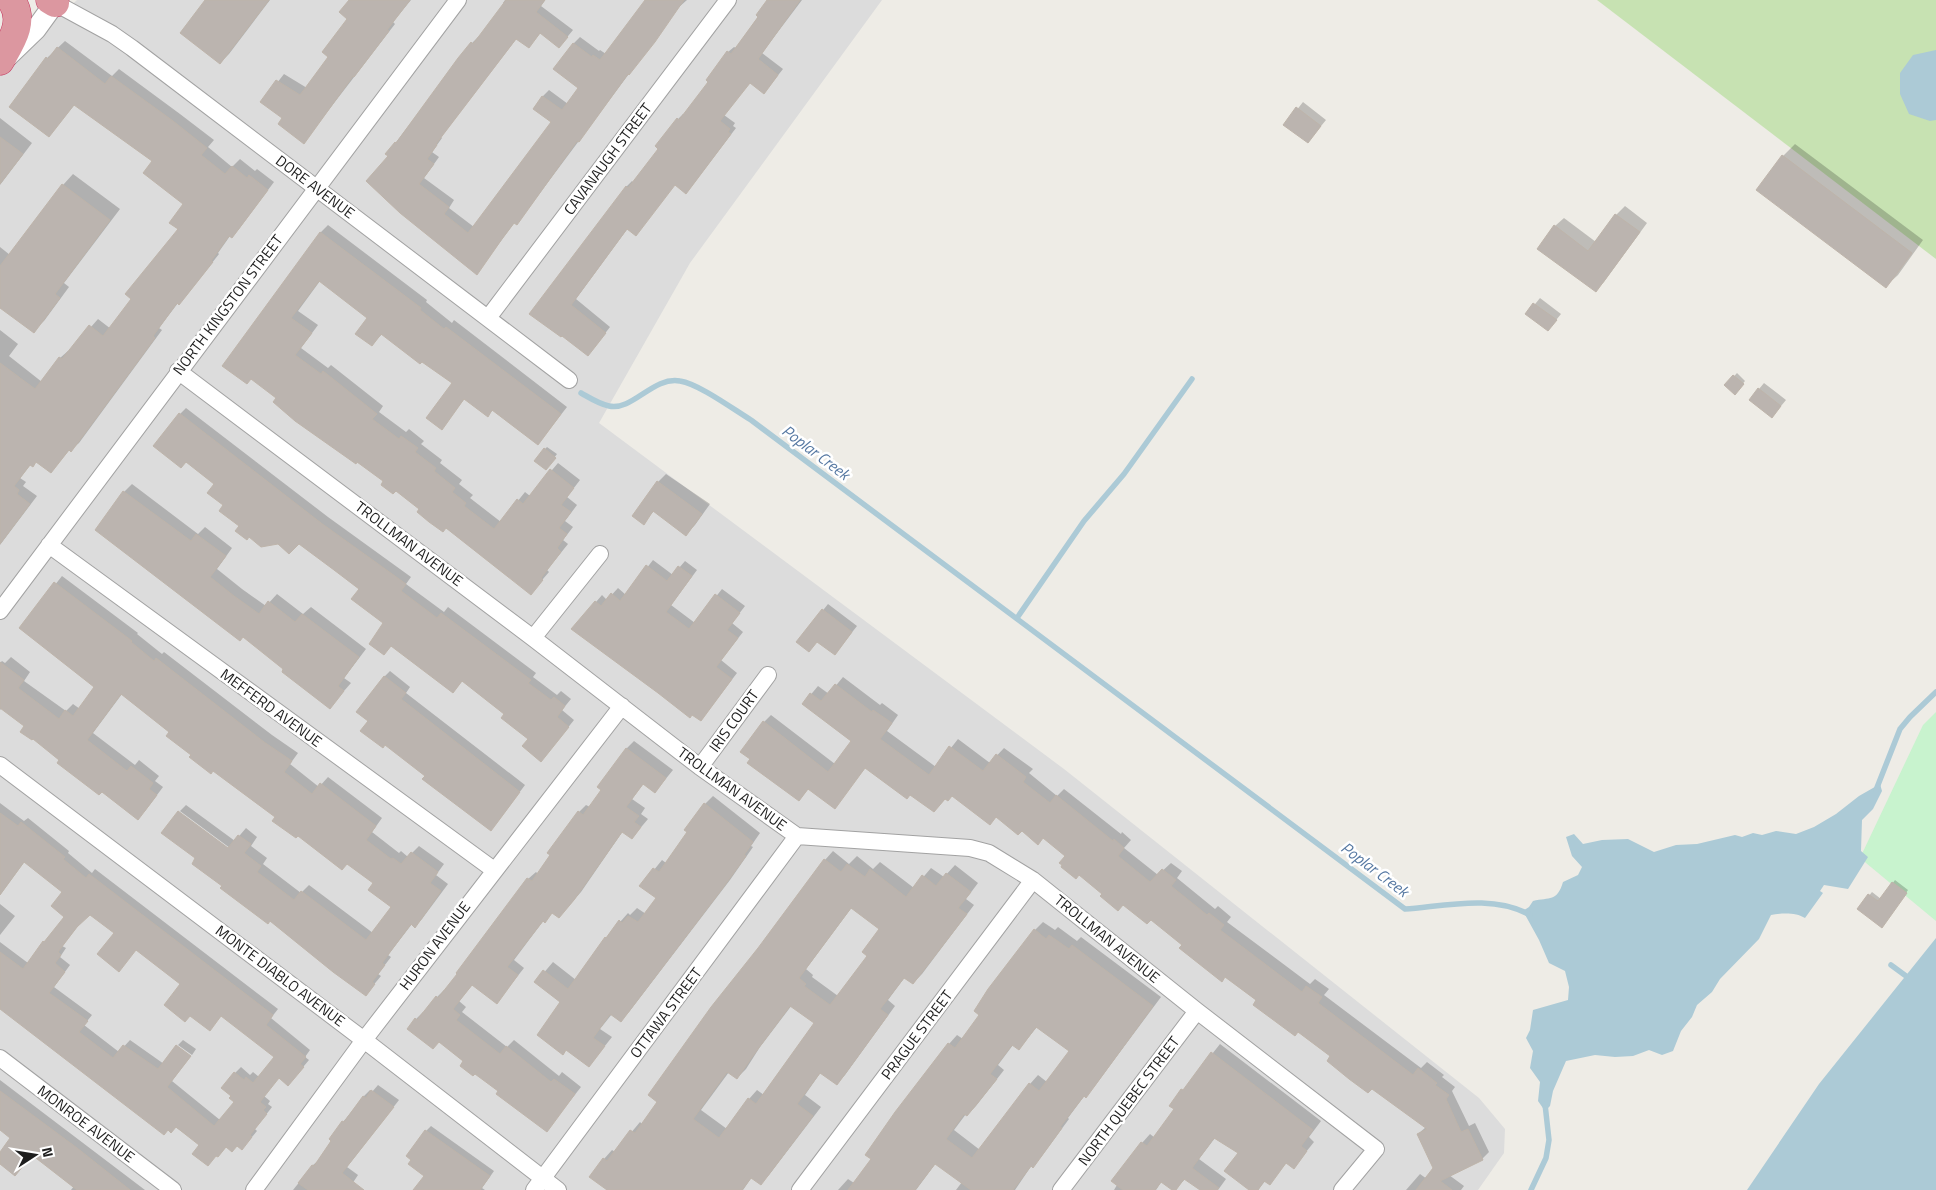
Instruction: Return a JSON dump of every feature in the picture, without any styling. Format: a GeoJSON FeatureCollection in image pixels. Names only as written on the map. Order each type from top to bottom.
{"type":"FeatureCollection","features":[{"type":"Feature","properties":{"kind":"highway"},"geometry":{"type":"LineString","coordinates":[[0,62],[12,42],[17,28],[18,14],[11,0]]}},
{"type":"Feature","properties":{"kind":"street","name":"NORTH KINGSTON STREET"},"geometry":{"type":"LineString","coordinates":[[0,611],[178,371],[458,0]]}},
{"type":"Feature","properties":{"kind":"street","name":"CAVANAUGH STREET"},"geometry":{"type":"LineString","coordinates":[[488,318],[728,0]]}},
{"type":"Feature","properties":{"kind":"street"},"geometry":{"type":"LineString","coordinates":[[0,62],[25,41],[54,1]]}},
{"type":"Feature","properties":{"kind":"street","name":"DORE AVENUE"},"geometry":{"type":"LineString","coordinates":[[54,1],[112,34],[132,48],[568,380]]}},
{"type":"Feature","properties":{"kind":"street","name":"TROLLMAN AVENUE"},"geometry":{"type":"LineString","coordinates":[[178,371],[533,638],[700,767],[797,836],[970,848],[989,853],[1033,880],[1376,1150],[1342,1190]]}},
{"type":"Feature","properties":{"kind":"street","name":"MEFFERD AVENUE"},"geometry":{"type":"LineString","coordinates":[[49,545],[494,870]]}},
{"type":"Feature","properties":{"kind":"street"},"geometry":{"type":"LineString","coordinates":[[533,638],[600,554]]}},
{"type":"Feature","properties":{"kind":"street","name":"IRIS COURT"},"geometry":{"type":"LineString","coordinates":[[700,767],[768,675]]}},
{"type":"Feature","properties":{"kind":"street","name":"HURON AVENUE"},"geometry":{"type":"LineString","coordinates":[[254,1190],[364,1040],[622,706]]}},
{"type":"Feature","properties":{"kind":"street","name":"MONTE DIABLO AVENUE"},"geometry":{"type":"LineString","coordinates":[[0,765],[364,1040],[538,1184],[558,1190]]}},
{"type":"Feature","properties":{"kind":"street","name":"OTTAWA STREET"},"geometry":{"type":"LineString","coordinates":[[538,1184],[797,836]]}},
{"type":"Feature","properties":{"kind":"street","name":"PRAGUE STREET"},"geometry":{"type":"LineString","coordinates":[[800,1190],[1033,880]]}},
{"type":"Feature","properties":{"kind":"street","name":"NORTH QUEBEC STREET"},"geometry":{"type":"LineString","coordinates":[[1061,1190],[1197,1011]]}},
{"type":"Feature","properties":{"kind":"street","name":"MONROE AVENUE"},"geometry":{"type":"LineString","coordinates":[[0,1058],[173,1190]]}},
{"type":"Feature","properties":{"kind":"shaded area"},"geometry":{"type":"Polygon","coordinates":[[[77,0],[882,0],[690,263],[599,423],[1064,769],[1479,1098],[1505,1129],[1504,1153],[1478,1190],[0,1190],[0,70],[77,0]]]}},
{"type":"Feature","properties":{"kind":"green space"},"geometry":{"type":"Polygon","coordinates":[[[1597,0],[1936,0],[1936,259],[1597,0]]]}},
{"type":"Feature","properties":{"kind":"green space"},"geometry":{"type":"Polygon","coordinates":[[[1936,712],[1936,921],[1860,858],[1923,725],[1936,712]]]}},
{"type":"Feature","properties":{"kind":"water"},"geometry":{"type":"Polygon","coordinates":[[[1936,50],[1936,120],[1930,121],[1909,114],[1900,94],[1900,73],[1913,55],[1936,50]]]}},
{"type":"Feature","properties":{"kind":"water"},"geometry":{"type":"Polygon","coordinates":[[[1880,784],[1882,791],[1873,809],[1862,820],[1861,851],[1868,857],[1848,889],[1824,885],[1820,891],[1823,893],[1805,918],[1784,913],[1771,915],[1759,939],[1720,979],[1712,992],[1697,1005],[1692,1017],[1681,1031],[1673,1051],[1662,1055],[1649,1050],[1633,1056],[1595,1055],[1566,1061],[1553,1091],[1550,1106],[1545,1111],[1538,1101],[1540,1082],[1530,1068],[1533,1051],[1526,1038],[1530,1030],[1533,1010],[1568,1000],[1569,987],[1565,971],[1549,963],[1523,911],[1533,901],[1552,898],[1558,893],[1563,882],[1578,875],[1582,867],[1572,856],[1566,837],[1574,834],[1583,844],[1602,840],[1628,839],[1654,852],[1676,845],[1697,844],[1735,835],[1742,837],[1753,833],[1762,835],[1776,831],[1796,834],[1814,827],[1836,814],[1859,796],[1880,784]]]}},
{"type":"Feature","properties":{"kind":"water"},"geometry":{"type":"Polygon","coordinates":[[[1936,938],[1936,1190],[1747,1190],[1819,1084],[1936,938]]]}},
{"type":"Feature","properties":{"kind":"building"},"geometry":{"type":"Polygon","coordinates":[[[205,0],[269,0],[220,64],[180,33],[205,0]]]}},
{"type":"Feature","properties":{"kind":"building"},"geometry":{"type":"Polygon","coordinates":[[[349,0],[410,0],[304,144],[278,124],[282,118],[260,102],[276,80],[300,95],[328,57],[322,52],[347,19],[339,12],[349,0]]]}},
{"type":"Feature","properties":{"kind":"building"},"geometry":{"type":"Polygon","coordinates":[[[506,0],[545,0],[536,12],[568,37],[559,48],[540,33],[529,48],[516,39],[436,144],[427,159],[434,164],[419,184],[449,207],[444,214],[468,233],[551,122],[533,109],[542,96],[562,110],[578,88],[553,69],[573,43],[592,57],[593,55],[600,60],[645,0],[684,0],[655,42],[628,74],[579,142],[577,141],[517,225],[514,223],[477,275],[400,213],[366,181],[388,156],[385,154],[396,143],[458,58],[471,42],[473,44],[506,0]]]}},
{"type":"Feature","properties":{"kind":"building"},"geometry":{"type":"Polygon","coordinates":[[[767,0],[800,0],[758,59],[778,75],[764,94],[750,83],[720,121],[730,129],[728,132],[731,134],[686,194],[675,185],[636,236],[627,229],[571,305],[606,333],[588,356],[529,314],[626,186],[628,188],[658,149],[655,146],[677,118],[679,120],[708,82],[706,80],[727,51],[731,54],[758,17],[756,15],[767,0]]]}},
{"type":"Feature","properties":{"kind":"building"},"geometry":{"type":"Polygon","coordinates":[[[57,47],[105,84],[111,76],[173,121],[207,148],[201,155],[225,174],[232,166],[247,178],[249,175],[268,190],[232,238],[229,236],[211,261],[213,262],[179,305],[177,303],[153,336],[155,338],[71,452],[69,450],[51,473],[36,462],[33,467],[30,465],[14,486],[19,490],[17,494],[30,504],[0,544],[0,363],[35,389],[59,357],[62,359],[89,325],[103,336],[131,299],[125,294],[178,229],[169,223],[183,204],[143,173],[152,161],[74,105],[49,137],[9,107],[46,57],[48,59],[57,47]]]}},
{"type":"Feature","properties":{"kind":"building"},"geometry":{"type":"Polygon","coordinates":[[[1296,107],[1321,126],[1308,143],[1283,125],[1296,107]]]}},
{"type":"Feature","properties":{"kind":"building"},"geometry":{"type":"Polygon","coordinates":[[[0,137],[23,154],[0,184],[0,137]]]}},
{"type":"Feature","properties":{"kind":"building"},"geometry":{"type":"Polygon","coordinates":[[[1782,155],[1912,253],[1886,288],[1756,190],[1782,155]]]}},
{"type":"Feature","properties":{"kind":"building"},"geometry":{"type":"Polygon","coordinates":[[[62,184],[110,220],[55,294],[60,298],[34,333],[0,308],[0,266],[62,184]]]}},
{"type":"Feature","properties":{"kind":"building"},"geometry":{"type":"Polygon","coordinates":[[[1615,214],[1640,232],[1596,292],[1537,249],[1554,225],[1588,251],[1615,214]]]}},
{"type":"Feature","properties":{"kind":"building"},"geometry":{"type":"Polygon","coordinates":[[[320,232],[421,308],[420,310],[444,329],[446,327],[561,414],[538,445],[492,410],[488,417],[464,399],[442,430],[426,418],[452,383],[422,362],[420,364],[381,334],[372,346],[355,334],[367,318],[319,281],[291,318],[312,333],[295,355],[321,374],[323,371],[377,414],[372,419],[399,439],[401,436],[418,448],[415,452],[436,468],[434,471],[455,488],[452,492],[466,503],[464,506],[494,529],[517,499],[523,504],[550,469],[574,488],[561,505],[571,512],[559,528],[567,534],[557,548],[561,552],[541,578],[543,580],[531,595],[446,528],[443,532],[429,522],[417,512],[419,509],[396,491],[393,494],[381,485],[383,481],[295,421],[273,402],[276,398],[251,379],[247,384],[222,366],[320,232]]]}},
{"type":"Feature","properties":{"kind":"building"},"geometry":{"type":"Polygon","coordinates":[[[1533,303],[1557,320],[1548,331],[1525,314],[1533,303]]]}},
{"type":"Feature","properties":{"kind":"building"},"geometry":{"type":"Polygon","coordinates":[[[1733,375],[1744,384],[1735,395],[1724,385],[1733,375]]]}},
{"type":"Feature","properties":{"kind":"building"},"geometry":{"type":"Polygon","coordinates":[[[1758,388],[1781,406],[1772,418],[1749,400],[1758,388]]]}},
{"type":"Feature","properties":{"kind":"building"},"geometry":{"type":"Polygon","coordinates":[[[179,413],[321,523],[406,584],[401,591],[437,618],[441,613],[531,680],[528,683],[551,700],[554,697],[565,706],[557,717],[569,727],[541,762],[522,746],[528,739],[501,718],[504,714],[462,681],[453,693],[391,646],[384,655],[369,644],[383,623],[351,599],[359,589],[334,570],[299,544],[289,554],[278,544],[261,547],[249,537],[247,540],[235,531],[239,526],[219,511],[223,505],[207,493],[214,484],[186,462],[181,468],[153,446],[179,413]]]}},
{"type":"Feature","properties":{"kind":"building"},"geometry":{"type":"Polygon","coordinates":[[[544,448],[556,458],[546,470],[534,461],[544,448]]]}},
{"type":"Feature","properties":{"kind":"building"},"geometry":{"type":"Polygon","coordinates":[[[657,481],[702,514],[686,536],[653,511],[644,525],[632,516],[657,481]]]}},
{"type":"Feature","properties":{"kind":"building"},"geometry":{"type":"Polygon","coordinates":[[[123,491],[191,541],[196,534],[226,556],[210,577],[259,614],[268,601],[295,622],[302,614],[359,657],[338,686],[344,691],[330,709],[282,672],[283,669],[243,637],[240,641],[95,530],[123,491]]]}},
{"type":"Feature","properties":{"kind":"building"},"geometry":{"type":"Polygon","coordinates":[[[646,565],[667,581],[678,566],[692,576],[666,612],[689,629],[715,594],[740,613],[727,630],[738,638],[716,667],[732,679],[701,721],[692,715],[690,718],[571,629],[595,601],[601,606],[611,593],[620,601],[646,565]]]}},
{"type":"Feature","properties":{"kind":"building"},"geometry":{"type":"Polygon","coordinates":[[[54,582],[132,641],[154,661],[156,658],[264,742],[292,761],[284,772],[312,794],[320,783],[376,826],[366,840],[391,859],[393,858],[401,864],[411,852],[438,872],[430,883],[441,891],[415,928],[411,924],[382,963],[385,965],[372,982],[375,984],[366,996],[270,921],[268,924],[220,888],[222,886],[192,864],[195,858],[161,833],[178,811],[228,848],[238,835],[251,844],[244,853],[261,866],[257,872],[294,900],[301,891],[366,940],[391,907],[368,890],[373,883],[347,864],[342,870],[298,836],[296,838],[272,821],[275,817],[213,771],[211,774],[189,757],[191,755],[166,736],[169,732],[121,694],[87,740],[127,771],[131,766],[153,783],[149,789],[157,795],[138,820],[102,792],[99,795],[57,763],[59,760],[33,739],[20,732],[24,726],[0,708],[0,662],[24,680],[18,688],[59,719],[65,710],[73,716],[94,687],[19,628],[54,582]]]}},
{"type":"Feature","properties":{"kind":"building"},"geometry":{"type":"Polygon","coordinates":[[[822,609],[852,632],[835,655],[817,642],[809,652],[796,642],[822,609]]]}},
{"type":"Feature","properties":{"kind":"building"},"geometry":{"type":"Polygon","coordinates":[[[384,676],[406,693],[401,699],[520,792],[491,831],[422,779],[425,776],[385,745],[383,748],[360,731],[368,721],[356,712],[384,676]]]}},
{"type":"Feature","properties":{"kind":"building"},"geometry":{"type":"Polygon","coordinates":[[[835,684],[872,712],[873,710],[892,723],[880,739],[929,775],[949,746],[983,771],[996,754],[1026,777],[1023,782],[1050,803],[1056,795],[1113,841],[1114,839],[1124,848],[1118,856],[1150,882],[1162,869],[1176,880],[1171,886],[1207,915],[1209,913],[1224,925],[1220,930],[1302,992],[1306,986],[1322,997],[1318,1003],[1413,1075],[1418,1068],[1437,1083],[1435,1085],[1449,1095],[1446,1099],[1461,1132],[1468,1129],[1483,1160],[1440,1181],[1452,1190],[1416,1190],[1433,1168],[1417,1134],[1427,1129],[1372,1089],[1368,1093],[1349,1079],[1327,1061],[1330,1056],[1298,1032],[1295,1036],[1253,1005],[1256,1000],[1225,977],[1222,982],[1179,948],[1182,945],[1151,920],[1147,924],[1123,905],[1118,911],[1100,896],[1102,894],[1079,875],[1076,879],[1061,867],[1062,865],[1059,863],[1065,856],[1043,838],[1038,845],[1022,831],[1018,835],[996,817],[990,825],[952,796],[948,801],[945,799],[934,812],[910,795],[907,799],[865,768],[835,809],[808,789],[799,801],[747,763],[750,759],[740,752],[763,721],[828,772],[851,741],[802,704],[810,693],[821,701],[835,684]]]}},
{"type":"Feature","properties":{"kind":"building"},"geometry":{"type":"Polygon","coordinates":[[[626,748],[666,778],[655,793],[643,784],[626,807],[639,816],[634,822],[641,827],[632,839],[622,832],[559,918],[552,913],[545,923],[543,921],[507,967],[518,975],[497,1004],[472,985],[453,1009],[460,1015],[456,1020],[500,1054],[506,1046],[551,1082],[554,1079],[575,1094],[547,1132],[496,1094],[498,1091],[475,1074],[473,1076],[460,1066],[463,1061],[439,1042],[433,1049],[407,1029],[415,1018],[417,1020],[436,996],[438,998],[527,878],[532,881],[550,855],[547,853],[578,811],[583,815],[601,790],[597,787],[626,748]]]}},
{"type":"Feature","properties":{"kind":"building"},"geometry":{"type":"Polygon","coordinates":[[[704,803],[753,842],[744,855],[746,856],[621,1022],[610,1014],[593,1038],[605,1046],[589,1067],[566,1050],[563,1055],[537,1035],[560,1002],[534,982],[543,970],[568,989],[619,920],[622,923],[628,916],[638,922],[656,898],[639,886],[653,868],[659,872],[687,832],[684,830],[704,803]]]}},
{"type":"Feature","properties":{"kind":"building"},"geometry":{"type":"Polygon","coordinates":[[[0,813],[18,826],[21,822],[65,857],[63,859],[86,878],[89,874],[273,1015],[266,1025],[306,1057],[300,1064],[304,1067],[288,1086],[279,1078],[260,1102],[266,1107],[263,1110],[267,1114],[250,1135],[252,1137],[242,1150],[237,1146],[232,1152],[226,1147],[208,1166],[192,1154],[199,1145],[176,1127],[171,1133],[168,1130],[164,1135],[0,1009],[0,952],[23,969],[43,941],[64,917],[51,906],[62,892],[24,862],[0,895],[0,813]],[[90,915],[77,927],[58,952],[61,955],[55,963],[65,972],[49,993],[88,1021],[79,1032],[113,1058],[123,1045],[158,1069],[176,1045],[191,1056],[167,1087],[214,1126],[234,1102],[229,1098],[231,1096],[221,1088],[234,1072],[244,1080],[246,1077],[253,1083],[274,1057],[221,1016],[210,1031],[190,1016],[185,1022],[164,1005],[180,984],[136,950],[119,972],[97,954],[114,933],[90,915]]]}},
{"type":"Feature","properties":{"kind":"building"},"geometry":{"type":"Polygon","coordinates":[[[824,859],[841,872],[847,864],[865,877],[870,869],[906,897],[922,875],[936,886],[946,873],[971,892],[958,908],[967,914],[913,984],[904,978],[880,1009],[888,1015],[837,1085],[820,1073],[797,1104],[813,1116],[761,1185],[751,1178],[742,1190],[607,1190],[589,1177],[603,1158],[607,1161],[630,1130],[635,1133],[657,1102],[648,1095],[711,1007],[758,948],[824,859]],[[851,908],[799,978],[806,984],[804,986],[830,1005],[867,956],[862,952],[879,929],[851,908]],[[790,1006],[737,1079],[727,1072],[693,1119],[719,1138],[748,1098],[756,1104],[814,1023],[790,1006]]]}},
{"type":"Feature","properties":{"kind":"building"},"geometry":{"type":"Polygon","coordinates":[[[1892,882],[1907,893],[1882,928],[1857,909],[1868,894],[1878,901],[1892,882]]]}},
{"type":"Feature","properties":{"kind":"building"},"geometry":{"type":"Polygon","coordinates":[[[1034,929],[1046,939],[1049,935],[1069,949],[1072,945],[1153,1006],[1086,1098],[1084,1096],[1060,1127],[1062,1128],[1033,1168],[1031,1166],[1013,1190],[971,1190],[935,1164],[915,1190],[848,1190],[871,1159],[865,1155],[895,1112],[948,1043],[955,1048],[979,1015],[974,1011],[988,989],[1034,929]],[[1036,1027],[1019,1050],[1012,1045],[990,1074],[997,1079],[967,1116],[964,1114],[946,1139],[972,1158],[1029,1083],[1039,1091],[1069,1051],[1036,1027]]]}},
{"type":"Feature","properties":{"kind":"building"},"geometry":{"type":"Polygon","coordinates":[[[1211,1052],[1313,1130],[1301,1146],[1307,1151],[1294,1169],[1286,1163],[1270,1185],[1264,1181],[1258,1190],[1249,1190],[1224,1171],[1238,1153],[1214,1138],[1192,1168],[1219,1188],[1217,1190],[1200,1190],[1184,1179],[1176,1190],[1172,1190],[1161,1182],[1155,1190],[1123,1190],[1111,1181],[1141,1142],[1147,1146],[1174,1109],[1169,1106],[1211,1052]]]}},
{"type":"Feature","properties":{"kind":"building"},"geometry":{"type":"Polygon","coordinates":[[[371,1090],[394,1107],[342,1173],[364,1190],[308,1190],[298,1183],[312,1165],[314,1166],[331,1141],[329,1139],[342,1121],[344,1122],[363,1096],[366,1098],[371,1090]]]}},
{"type":"Feature","properties":{"kind":"building"},"geometry":{"type":"Polygon","coordinates":[[[0,1091],[130,1190],[77,1190],[32,1155],[15,1176],[0,1164],[0,1152],[10,1138],[0,1130],[0,1091]]]}},
{"type":"Feature","properties":{"kind":"building"},"geometry":{"type":"Polygon","coordinates":[[[425,1130],[490,1176],[480,1190],[413,1190],[424,1176],[408,1164],[411,1160],[406,1156],[425,1130]]]}},
{"type":"Feature","properties":{"kind":"waterway","name":"Poplar Creek"},"geometry":{"type":"LineString","coordinates":[[1017,618],[1084,521],[1124,474],[1192,379]]}},
{"type":"Feature","properties":{"kind":"waterway","name":"Poplar Creek"},"geometry":{"type":"LineString","coordinates":[[581,393],[602,404],[618,406],[626,404],[652,388],[670,381],[680,381],[697,387],[751,420],[1405,909],[1485,903],[1516,909],[1530,915]]}},
{"type":"Feature","properties":{"kind":"waterway","name":"Poplar Creek"},"geometry":{"type":"LineString","coordinates":[[1876,790],[1900,729],[1936,692]]}},
{"type":"Feature","properties":{"kind":"waterway","name":"Poplar Creek"},"geometry":{"type":"LineString","coordinates":[[1891,965],[1906,976]]}},
{"type":"Feature","properties":{"kind":"waterway"},"geometry":{"type":"LineString","coordinates":[[1531,1190],[1546,1158],[1549,1140],[1545,1104]]}}]}
